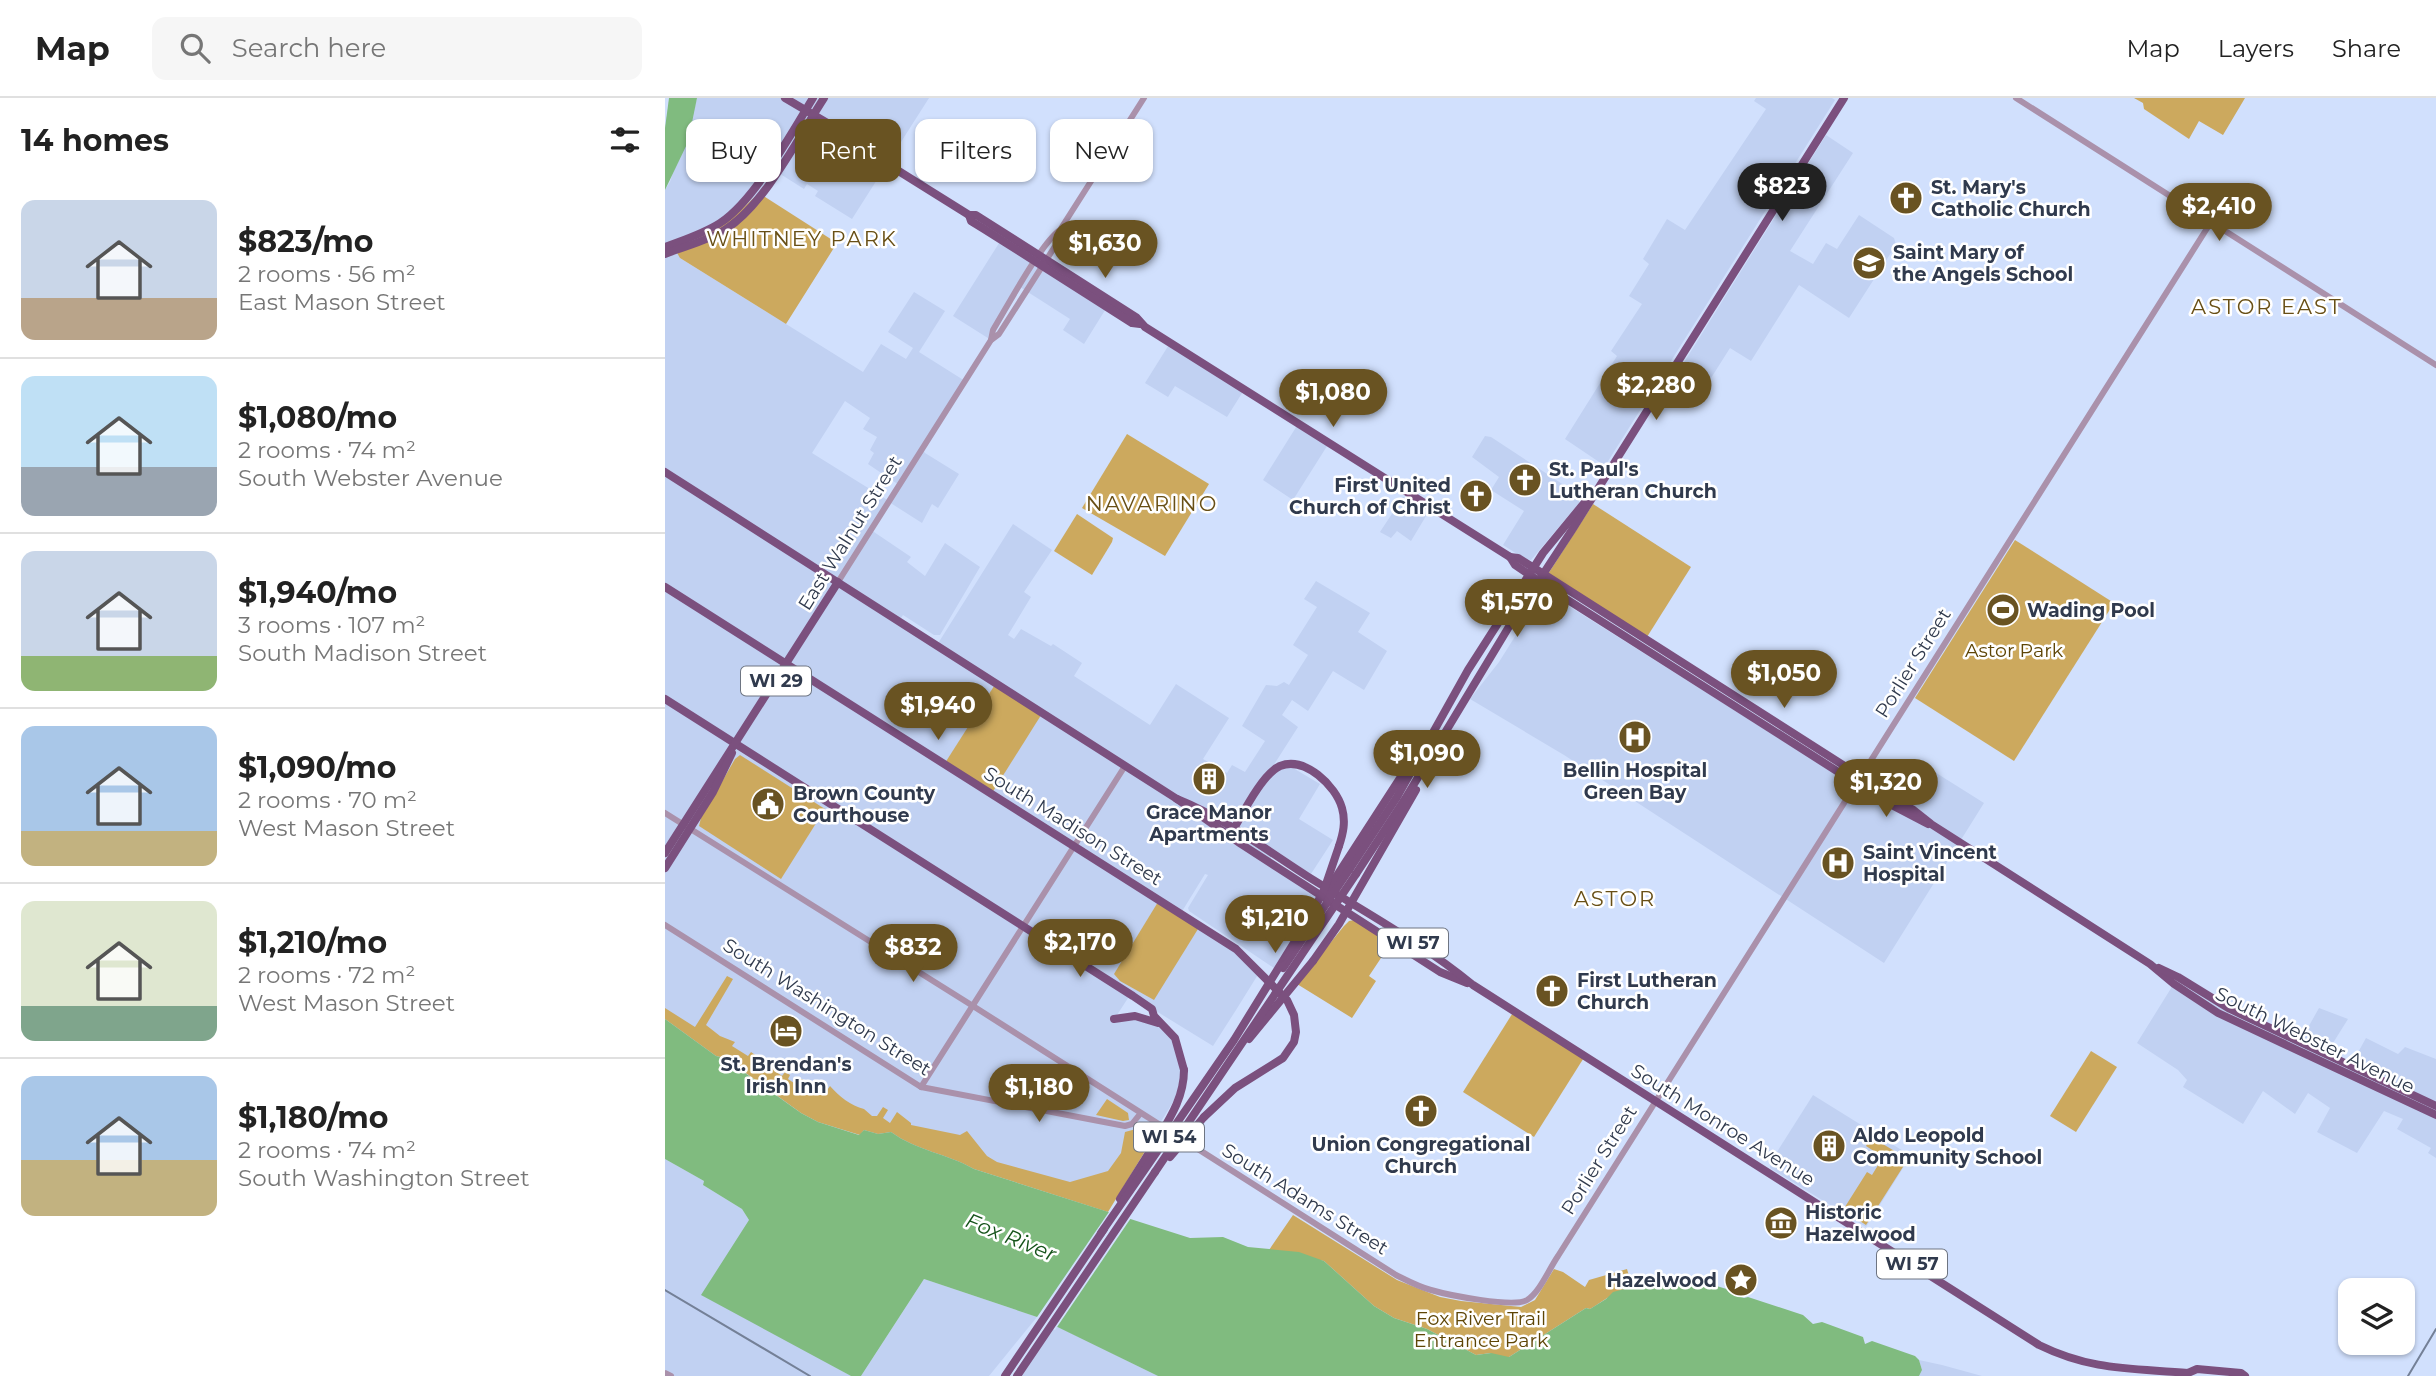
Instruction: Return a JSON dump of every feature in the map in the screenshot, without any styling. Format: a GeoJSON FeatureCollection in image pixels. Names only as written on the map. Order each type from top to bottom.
{"type":"FeatureCollection","features":[{"type":"Feature","properties":{"kind":"main road","name":"South Webster Avenue"},"geometry":{"type":"LineString","coordinates":[[785,98],[809,113],[814,122],[842,140],[849,140],[969,215],[976,215],[1132,323],[1140,324],[1510,557],[1514,565],[1536,574],[1858,780],[1918,813],[1931,824],[2150,964],[2174,984],[2218,1013],[2436,1115]]}},
{"type":"Feature","properties":{"kind":"main road"},"geometry":{"type":"LineString","coordinates":[[665,254],[723,231],[744,214],[767,187],[809,113],[813,98]]}},
{"type":"Feature","properties":{"kind":"main road"},"geometry":{"type":"LineString","coordinates":[[665,247],[709,230],[739,208],[809,113],[824,98]]}},
{"type":"Feature","properties":{"kind":"main road"},"geometry":{"type":"LineString","coordinates":[[1234,1040],[1405,799],[1461,680],[1592,497],[1844,98]]}},
{"type":"Feature","properties":{"kind":"main road","name":"South Monroe Avenue"},"geometry":{"type":"LineString","coordinates":[[665,472],[1177,799],[1205,811],[1231,832],[1348,907],[1440,972],[1473,985],[2039,1345],[2097,1366],[2191,1374],[2197,1369],[2241,1373],[2245,1376]]}},
{"type":"Feature","properties":{"kind":"main road","name":"East Walnut Street"},"geometry":{"type":"LineString","coordinates":[[665,853],[713,792],[736,744],[838,582]]}},
{"type":"Feature","properties":{"kind":"main road","name":"South Madison Street"},"geometry":{"type":"LineString","coordinates":[[665,587],[1236,949],[1287,1000],[1296,1023],[1290,1049],[1278,1062],[1225,1097],[1156,1172]]}},
{"type":"Feature","properties":{"kind":"main road"},"geometry":{"type":"LineString","coordinates":[[665,699],[1152,1009],[1154,1016],[1170,1031],[1179,1047],[1184,1070],[1183,1085],[1175,1109],[1101,1233]]}},
{"type":"Feature","properties":{"kind":"main road"},"geometry":{"type":"LineString","coordinates":[[1326,893],[1406,768],[1433,741]]}},
{"type":"Feature","properties":{"kind":"main road"},"geometry":{"type":"LineString","coordinates":[[1348,907],[1400,821],[1433,741]]}},
{"type":"Feature","properties":{"kind":"main road","name":"WI 54"},"geometry":{"type":"LineString","coordinates":[[1005,1374],[1234,1040],[1319,900],[1339,846],[1344,825],[1342,808],[1335,794],[1321,778],[1305,767],[1284,765],[1267,776],[1231,832]]}},
{"type":"Feature","properties":{"kind":"main road","name":"East Walnut Street"},"geometry":{"type":"LineString","coordinates":[[665,868],[686,826]]}},
{"type":"Feature","properties":{"kind":"main road","name":"South Monroe Avenue"},"geometry":{"type":"LineString","coordinates":[[1231,832],[1310,877],[1326,893]]}},
{"type":"Feature","properties":{"kind":"main road"},"geometry":{"type":"LineString","coordinates":[[1310,877],[1318,877],[1335,869],[1358,841]]}},
{"type":"Feature","properties":{"kind":"main road"},"geometry":{"type":"LineString","coordinates":[[1240,1048],[1352,872]]}},
{"type":"Feature","properties":{"kind":"main road","name":"WI 54"},"geometry":{"type":"LineString","coordinates":[[1017,1376],[1240,1048],[1313,961],[1348,907]]}},
{"type":"Feature","properties":{"kind":"main road","name":"South Webster Avenue"},"geometry":{"type":"LineString","coordinates":[[2150,964],[2178,977],[2230,1009],[2436,1106]]}},
{"type":"Feature","properties":{"kind":"main road"},"geometry":{"type":"LineString","coordinates":[[1114,1019],[1140,1017],[1156,1022],[1170,1031]]}},
{"type":"Feature","properties":{"kind":"street","name":"East Walnut Street"},"geometry":{"type":"LineString","coordinates":[[838,582],[991,340],[993,330],[1041,260],[1052,236],[1060,230],[1144,98]]}},
{"type":"Feature","properties":{"kind":"street"},"geometry":{"type":"LineString","coordinates":[[2016,98],[2436,365]]}},
{"type":"Feature","properties":{"kind":"street","name":"Porlier Street"},"geometry":{"type":"LineString","coordinates":[[1529,1298],[2211,222]]}},
{"type":"Feature","properties":{"kind":"street"},"geometry":{"type":"LineString","coordinates":[[921,1087],[1125,766]]}},
{"type":"Feature","properties":{"kind":"street","name":"South Adams Street"},"geometry":{"type":"LineString","coordinates":[[665,813],[1396,1275],[1432,1291],[1458,1296],[1514,1303],[1529,1298]]}},
{"type":"Feature","properties":{"kind":"street","name":"South Washington Street"},"geometry":{"type":"LineString","coordinates":[[665,925],[921,1087],[1125,1126],[1132,1124],[1140,1114]]}},
{"type":"Feature","properties":{"kind":"street"},"geometry":{"type":"LineString","coordinates":[[665,1373],[671,1376]]}},
{"type":"Feature","properties":{"kind":"shaded area"},"geometry":{"type":"Polygon","coordinates":[[[697,98],[929,98],[901,142],[901,119],[795,119],[795,182],[876,182],[852,219],[815,196],[818,191],[807,184],[804,189],[781,174],[781,119],[690,119],[697,98]]]}},
{"type":"Feature","properties":{"kind":"shaded area"},"geometry":{"type":"Polygon","coordinates":[[[1756,98],[1835,100],[1605,466],[1565,439],[1617,356],[1611,351],[1642,304],[1629,296],[1649,264],[1643,259],[1667,219],[1685,230],[1766,109],[1754,101],[1756,98]]]}},
{"type":"Feature","properties":{"kind":"shaded area"},"geometry":{"type":"Polygon","coordinates":[[[686,132],[686,182],[766,182],[741,211],[680,258],[863,372],[881,344],[906,359],[913,348],[888,332],[914,292],[945,311],[919,352],[965,381],[922,449],[959,474],[938,508],[932,504],[922,523],[889,502],[871,530],[911,557],[907,562],[925,576],[945,543],[980,567],[940,635],[934,635],[903,615],[899,621],[937,645],[1013,524],[1052,550],[1024,592],[1031,597],[1008,635],[1014,639],[1021,629],[1051,646],[1053,644],[1082,663],[1074,676],[1150,725],[1176,684],[1229,718],[1203,759],[1227,773],[1232,765],[1245,772],[1265,741],[1242,726],[1266,685],[1277,686],[1284,682],[1289,685],[1308,655],[1293,645],[1317,607],[1304,599],[1316,581],[1370,613],[1358,632],[1387,651],[1364,690],[1333,671],[1308,711],[1292,700],[1282,715],[1298,727],[1268,774],[1288,765],[1320,784],[1299,819],[1333,840],[1309,877],[1273,855],[1268,864],[1317,897],[1305,921],[1274,968],[1189,911],[1188,908],[1208,875],[1205,874],[1181,913],[1236,949],[1259,973],[1236,1010],[1213,1046],[1130,995],[1115,1018],[1131,1016],[1170,1031],[1183,1059],[1179,1087],[1173,1102],[1106,1211],[818,1122],[779,1098],[724,1058],[716,1056],[665,1019],[665,190],[686,132]],[[845,401],[812,453],[889,501],[899,485],[868,464],[874,453],[870,450],[877,437],[863,429],[870,418],[845,401]]]}},
{"type":"Feature","properties":{"kind":"shaded area"},"geometry":{"type":"Polygon","coordinates":[[[1826,135],[1853,153],[1790,251],[1813,264],[1826,243],[1837,249],[1859,215],[1894,238],[1896,245],[1849,318],[1799,285],[1751,361],[1730,348],[1699,397],[1673,380],[1826,135]]]}},
{"type":"Feature","properties":{"kind":"shaded area"},"geometry":{"type":"Polygon","coordinates":[[[1001,240],[1107,307],[1084,344],[1063,330],[1070,319],[1020,287],[991,340],[953,316],[1001,240]]]}},
{"type":"Feature","properties":{"kind":"shaded area"},"geometry":{"type":"Polygon","coordinates":[[[1170,343],[1244,390],[1227,417],[1175,386],[1168,397],[1145,383],[1170,343]]]}},
{"type":"Feature","properties":{"kind":"shaded area"},"geometry":{"type":"Polygon","coordinates":[[[1298,424],[1329,443],[1293,500],[1263,480],[1298,424]]]}},
{"type":"Feature","properties":{"kind":"shaded area"},"geometry":{"type":"Polygon","coordinates":[[[1485,436],[1491,437],[1579,495],[1579,503],[1531,560],[1503,545],[1524,511],[1491,490],[1499,477],[1472,457],[1485,436]]]}},
{"type":"Feature","properties":{"kind":"shaded area"},"geometry":{"type":"Polygon","coordinates":[[[1403,497],[1426,513],[1411,541],[1397,531],[1391,538],[1380,532],[1403,497]]]}},
{"type":"Feature","properties":{"kind":"shaded area"},"geometry":{"type":"Polygon","coordinates":[[[1543,592],[1885,805],[1914,759],[1984,803],[1884,963],[1564,755],[1470,699],[1499,662],[1543,592]]]}},
{"type":"Feature","properties":{"kind":"shaded area"},"geometry":{"type":"Polygon","coordinates":[[[2178,977],[2218,1002],[2351,1065],[2366,1038],[2398,1054],[2405,1047],[2436,1059],[2436,1158],[2428,1153],[2431,1148],[2397,1129],[2403,1119],[2384,1111],[2357,1153],[2317,1132],[2330,1108],[2308,1093],[2295,1114],[2263,1091],[2243,1124],[2183,1087],[2187,1080],[2178,1070],[2137,1043],[2178,977]]]}},
{"type":"Feature","properties":{"kind":"shaded area"},"geometry":{"type":"Polygon","coordinates":[[[2319,1008],[2348,1019],[2328,1051],[2301,1040],[2319,1008]]]}},
{"type":"Feature","properties":{"kind":"shaded area"},"geometry":{"type":"Polygon","coordinates":[[[1813,1095],[1910,1157],[1866,1227],[1770,1168],[1770,1163],[1813,1095]]]}},
{"type":"Feature","properties":{"kind":"shaded area"},"geometry":{"type":"Polygon","coordinates":[[[665,1159],[704,1181],[703,1185],[742,1209],[807,1351],[851,1376],[671,1376],[665,1373],[665,1159]]]}},
{"type":"Feature","properties":{"kind":"shaded area"},"geometry":{"type":"Polygon","coordinates":[[[924,1279],[1037,1317],[989,1376],[861,1376],[924,1279]]]}},
{"type":"Feature","properties":{"kind":"shaded area"},"geometry":{"type":"Polygon","coordinates":[[[1052,1324],[1079,1337],[1158,1376],[1017,1376],[1052,1324]]]}},
{"type":"Feature","properties":{"kind":"shaded area"},"geometry":{"type":"Polygon","coordinates":[[[1919,1360],[1982,1376],[1919,1376],[1922,1370],[1919,1360]]]}},
{"type":"Feature","properties":{"kind":"green space"},"geometry":{"type":"Polygon","coordinates":[[[2134,98],[2245,98],[2223,135],[2199,121],[2189,139],[2144,109],[2143,103],[2134,98]]]}},
{"type":"Feature","properties":{"kind":"green space","name":"WHITNEY PARK"},"geometry":{"type":"Polygon","coordinates":[[[759,193],[837,243],[786,324],[680,258],[676,251],[731,219],[759,193]]]}},
{"type":"Feature","properties":{"kind":"green space"},"geometry":{"type":"Polygon","coordinates":[[[1127,434],[1209,484],[1165,556],[1082,508],[1127,434]]]}},
{"type":"Feature","properties":{"kind":"green space"},"geometry":{"type":"Polygon","coordinates":[[[1593,504],[1691,567],[1647,637],[1548,574],[1593,504]]]}},
{"type":"Feature","properties":{"kind":"green space"},"geometry":{"type":"Polygon","coordinates":[[[1077,514],[1113,538],[1092,575],[1054,551],[1077,514]]]}},
{"type":"Feature","properties":{"kind":"green space","name":"Astor Park"},"geometry":{"type":"Polygon","coordinates":[[[2015,540],[2114,603],[2014,761],[1915,698],[2015,540]]]}},
{"type":"Feature","properties":{"kind":"green space"},"geometry":{"type":"Polygon","coordinates":[[[996,683],[1043,712],[992,793],[945,763],[996,683]]]}},
{"type":"Feature","properties":{"kind":"green space"},"geometry":{"type":"Polygon","coordinates":[[[740,755],[825,809],[781,879],[699,826],[735,759],[740,755]]]}},
{"type":"Feature","properties":{"kind":"green space"},"geometry":{"type":"Polygon","coordinates":[[[1158,902],[1198,929],[1154,1000],[1120,981],[1114,974],[1158,902]]]}},
{"type":"Feature","properties":{"kind":"green space"},"geometry":{"type":"Polygon","coordinates":[[[1354,920],[1391,943],[1369,976],[1376,981],[1352,1018],[1297,984],[1344,926],[1354,920]]]}},
{"type":"Feature","properties":{"kind":"green space"},"geometry":{"type":"Polygon","coordinates":[[[727,976],[733,979],[706,1025],[720,1036],[735,1042],[732,1046],[748,1056],[751,1052],[770,1068],[772,1065],[776,1067],[774,1070],[782,1076],[785,1072],[790,1075],[788,1079],[794,1083],[802,1079],[806,1082],[804,1086],[818,1095],[820,1091],[825,1093],[830,1086],[845,1100],[872,1116],[877,1116],[883,1107],[888,1110],[883,1118],[890,1123],[897,1112],[911,1125],[960,1135],[967,1131],[987,1156],[997,1162],[1070,1182],[1108,1171],[1121,1153],[1125,1132],[1144,1123],[1158,1130],[1108,1212],[974,1169],[911,1144],[891,1132],[878,1134],[864,1130],[860,1135],[818,1122],[801,1113],[725,1058],[716,1056],[665,1019],[665,1008],[695,1027],[727,976]]]}},
{"type":"Feature","properties":{"kind":"green space"},"geometry":{"type":"Polygon","coordinates":[[[1514,1011],[1585,1056],[1534,1137],[1463,1092],[1514,1011]]]}},
{"type":"Feature","properties":{"kind":"green space"},"geometry":{"type":"Polygon","coordinates":[[[2091,1051],[2117,1067],[2076,1132],[2050,1116],[2091,1051]]]}},
{"type":"Feature","properties":{"kind":"green space"},"geometry":{"type":"Polygon","coordinates":[[[1107,1099],[1128,1113],[1129,1120],[1096,1115],[1107,1099]]]}},
{"type":"Feature","properties":{"kind":"green space"},"geometry":{"type":"Polygon","coordinates":[[[1871,1137],[1908,1159],[1866,1225],[1843,1210],[1867,1172],[1872,1175],[1883,1157],[1866,1146],[1871,1137]]]}},
{"type":"Feature","properties":{"kind":"green space","name":"Fox River Trail Entrance Park"},"geometry":{"type":"Polygon","coordinates":[[[1293,1215],[1397,1280],[1440,1297],[1521,1307],[1535,1300],[1554,1269],[1585,1287],[1589,1280],[1627,1269],[1632,1286],[1590,1309],[1586,1308],[1509,1357],[1496,1376],[1491,1353],[1476,1355],[1427,1329],[1394,1318],[1374,1306],[1324,1261],[1269,1250],[1293,1215]]]}},
{"type":"Feature","properties":{"kind":"water"},"geometry":{"type":"Polygon","coordinates":[[[669,98],[697,98],[693,119],[686,119],[686,146],[665,190],[665,128],[669,98]]]}},
{"type":"Feature","properties":{"kind":"water","name":"Fox River"},"geometry":{"type":"Polygon","coordinates":[[[665,1019],[716,1056],[724,1058],[801,1113],[818,1122],[859,1135],[864,1130],[878,1134],[891,1132],[911,1144],[974,1169],[1190,1238],[1223,1237],[1248,1247],[1299,1252],[1324,1261],[1374,1306],[1394,1318],[1427,1329],[1476,1355],[1491,1353],[1509,1357],[1586,1308],[1590,1309],[1606,1299],[1613,1292],[1659,1280],[1685,1281],[1695,1288],[1713,1285],[1737,1292],[1738,1296],[1803,1315],[1813,1324],[1822,1322],[1863,1337],[1865,1344],[1872,1341],[1915,1356],[1922,1370],[1919,1376],[1158,1376],[1037,1317],[924,1279],[861,1376],[851,1376],[701,1295],[749,1220],[742,1209],[703,1185],[704,1181],[665,1159],[665,1019]]]}},
{"type":"Feature","properties":{"kind":"pier"},"geometry":{"type":"Polygon","coordinates":[[[1111,1209],[1133,1215],[1055,1330],[1035,1320],[1111,1209]]]}},
{"type":"Feature","properties":{"kind":"railway"},"geometry":{"type":"LineString","coordinates":[[665,1290],[810,1376]]}},
{"type":"Feature","properties":{"kind":"railway"},"geometry":{"type":"LineString","coordinates":[[2408,1376],[2436,1329]]}},
{"type":"Feature","properties":{"kind":"place","name":"St. Mary's Catholic Church"},"geometry":{"type":"Point","coordinates":[1906,198]}},
{"type":"Feature","properties":{"kind":"place","name":"Saint Mary of the Angels School"},"geometry":{"type":"Point","coordinates":[1869,263]}},
{"type":"Feature","properties":{"kind":"place","name":"St. Paul's Lutheran Church"},"geometry":{"type":"Point","coordinates":[1525,480]}},
{"type":"Feature","properties":{"kind":"place","name":"First United Church of Christ"},"geometry":{"type":"Point","coordinates":[1476,496]}},
{"type":"Feature","properties":{"kind":"place","name":"Wading Pool"},"geometry":{"type":"Point","coordinates":[2003,610]}},
{"type":"Feature","properties":{"kind":"place","name":"Bellin Hospital Green Bay"},"geometry":{"type":"Point","coordinates":[1635,737]}},
{"type":"Feature","properties":{"kind":"place","name":"Grace Manor Apartments"},"geometry":{"type":"Point","coordinates":[1209,779]}},
{"type":"Feature","properties":{"kind":"place","name":"Brown County Courthouse"},"geometry":{"type":"Point","coordinates":[768,804]}},
{"type":"Feature","properties":{"kind":"place","name":"Saint Vincent Hospital"},"geometry":{"type":"Point","coordinates":[1838,863]}},
{"type":"Feature","properties":{"kind":"place","name":"First Lutheran Church"},"geometry":{"type":"Point","coordinates":[1552,991]}},
{"type":"Feature","properties":{"kind":"place","name":"St. Brendan's Irish Inn"},"geometry":{"type":"Point","coordinates":[786,1031]}},
{"type":"Feature","properties":{"kind":"place","name":"Union Congregational Church"},"geometry":{"type":"Point","coordinates":[1421,1111]}},
{"type":"Feature","properties":{"kind":"place","name":"Aldo Leopold Community School"},"geometry":{"type":"Point","coordinates":[1829,1146]}},
{"type":"Feature","properties":{"kind":"place","name":"Historic Hazelwood"},"geometry":{"type":"Point","coordinates":[1781,1223]}},
{"type":"Feature","properties":{"kind":"place","name":"Hazelwood"},"geometry":{"type":"Point","coordinates":[1741,1280]}},
{"type":"Feature","properties":{"kind":"district","name":"WHITNEY PARK"},"geometry":{"type":"Point","coordinates":[802,238]}},
{"type":"Feature","properties":{"kind":"district","name":"ASTOR EAST"},"geometry":{"type":"Point","coordinates":[2267,306]}},
{"type":"Feature","properties":{"kind":"district","name":"NAVARINO"},"geometry":{"type":"Point","coordinates":[1152,503]}},
{"type":"Feature","properties":{"kind":"district","name":"ASTOR"},"geometry":{"type":"Point","coordinates":[1615,898]}}]}
